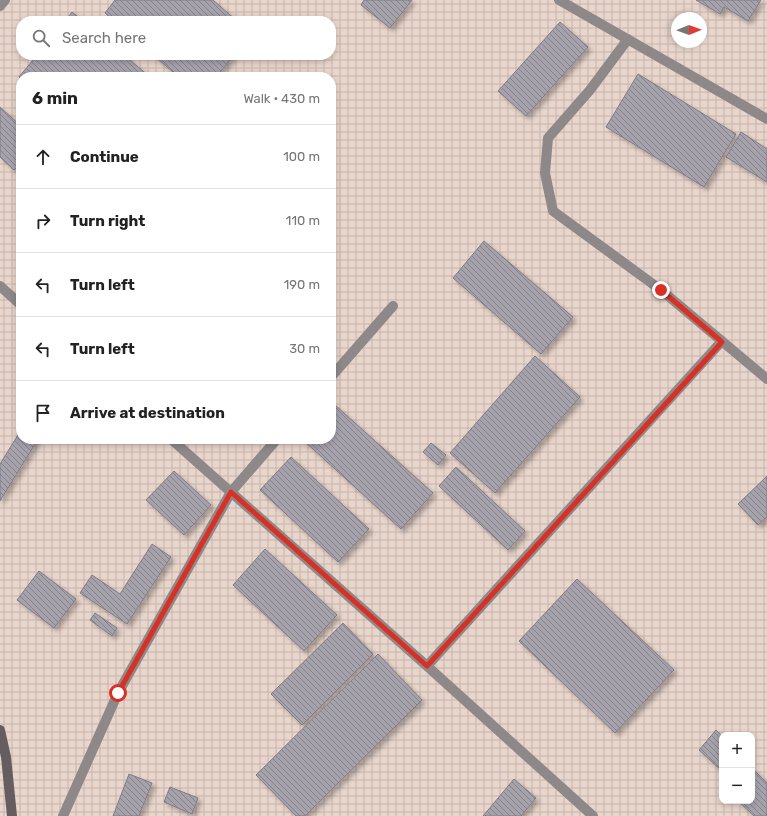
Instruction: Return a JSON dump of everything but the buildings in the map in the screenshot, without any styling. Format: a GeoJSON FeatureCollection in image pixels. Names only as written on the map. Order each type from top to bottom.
{"type":"FeatureCollection","features":[{"type":"Feature","properties":{"kind":"street"},"geometry":{"type":"LineString","coordinates":[[0,6],[5,0]]}},
{"type":"Feature","properties":{"kind":"street"},"geometry":{"type":"LineString","coordinates":[[559,0],[767,119]]}},
{"type":"Feature","properties":{"kind":"street"},"geometry":{"type":"LineString","coordinates":[[628,39],[590,90],[548,138],[545,173],[553,211],[661,290],[767,379]]}},
{"type":"Feature","properties":{"kind":"street"},"geometry":{"type":"LineString","coordinates":[[0,286],[16,300]]}},
{"type":"Feature","properties":{"kind":"street"},"geometry":{"type":"LineString","coordinates":[[336,371],[393,306]]}},
{"type":"Feature","properties":{"kind":"street"},"geometry":{"type":"LineString","coordinates":[[427,666],[722,342]]}},
{"type":"Feature","properties":{"kind":"street"},"geometry":{"type":"LineString","coordinates":[[177,444],[427,666],[593,816]]}},
{"type":"Feature","properties":{"kind":"street"},"geometry":{"type":"LineString","coordinates":[[63,816],[118,693],[231,492],[273,444]]}},
{"type":"Feature","properties":{"kind":"street"},"geometry":{"type":"LineString","coordinates":[[0,730],[6,757],[12,816]]}},
{"type":"Feature","properties":{"kind":"shaded area"},"geometry":{"type":"Polygon","coordinates":[[[0,0],[767,0],[767,816],[0,816],[0,0]]]}},
{"type":"Feature","properties":{"kind":"route"},"geometry":{"type":"LineString","coordinates":[[118,693],[231,492],[427,666],[722,342],[661,290]]}}]}
